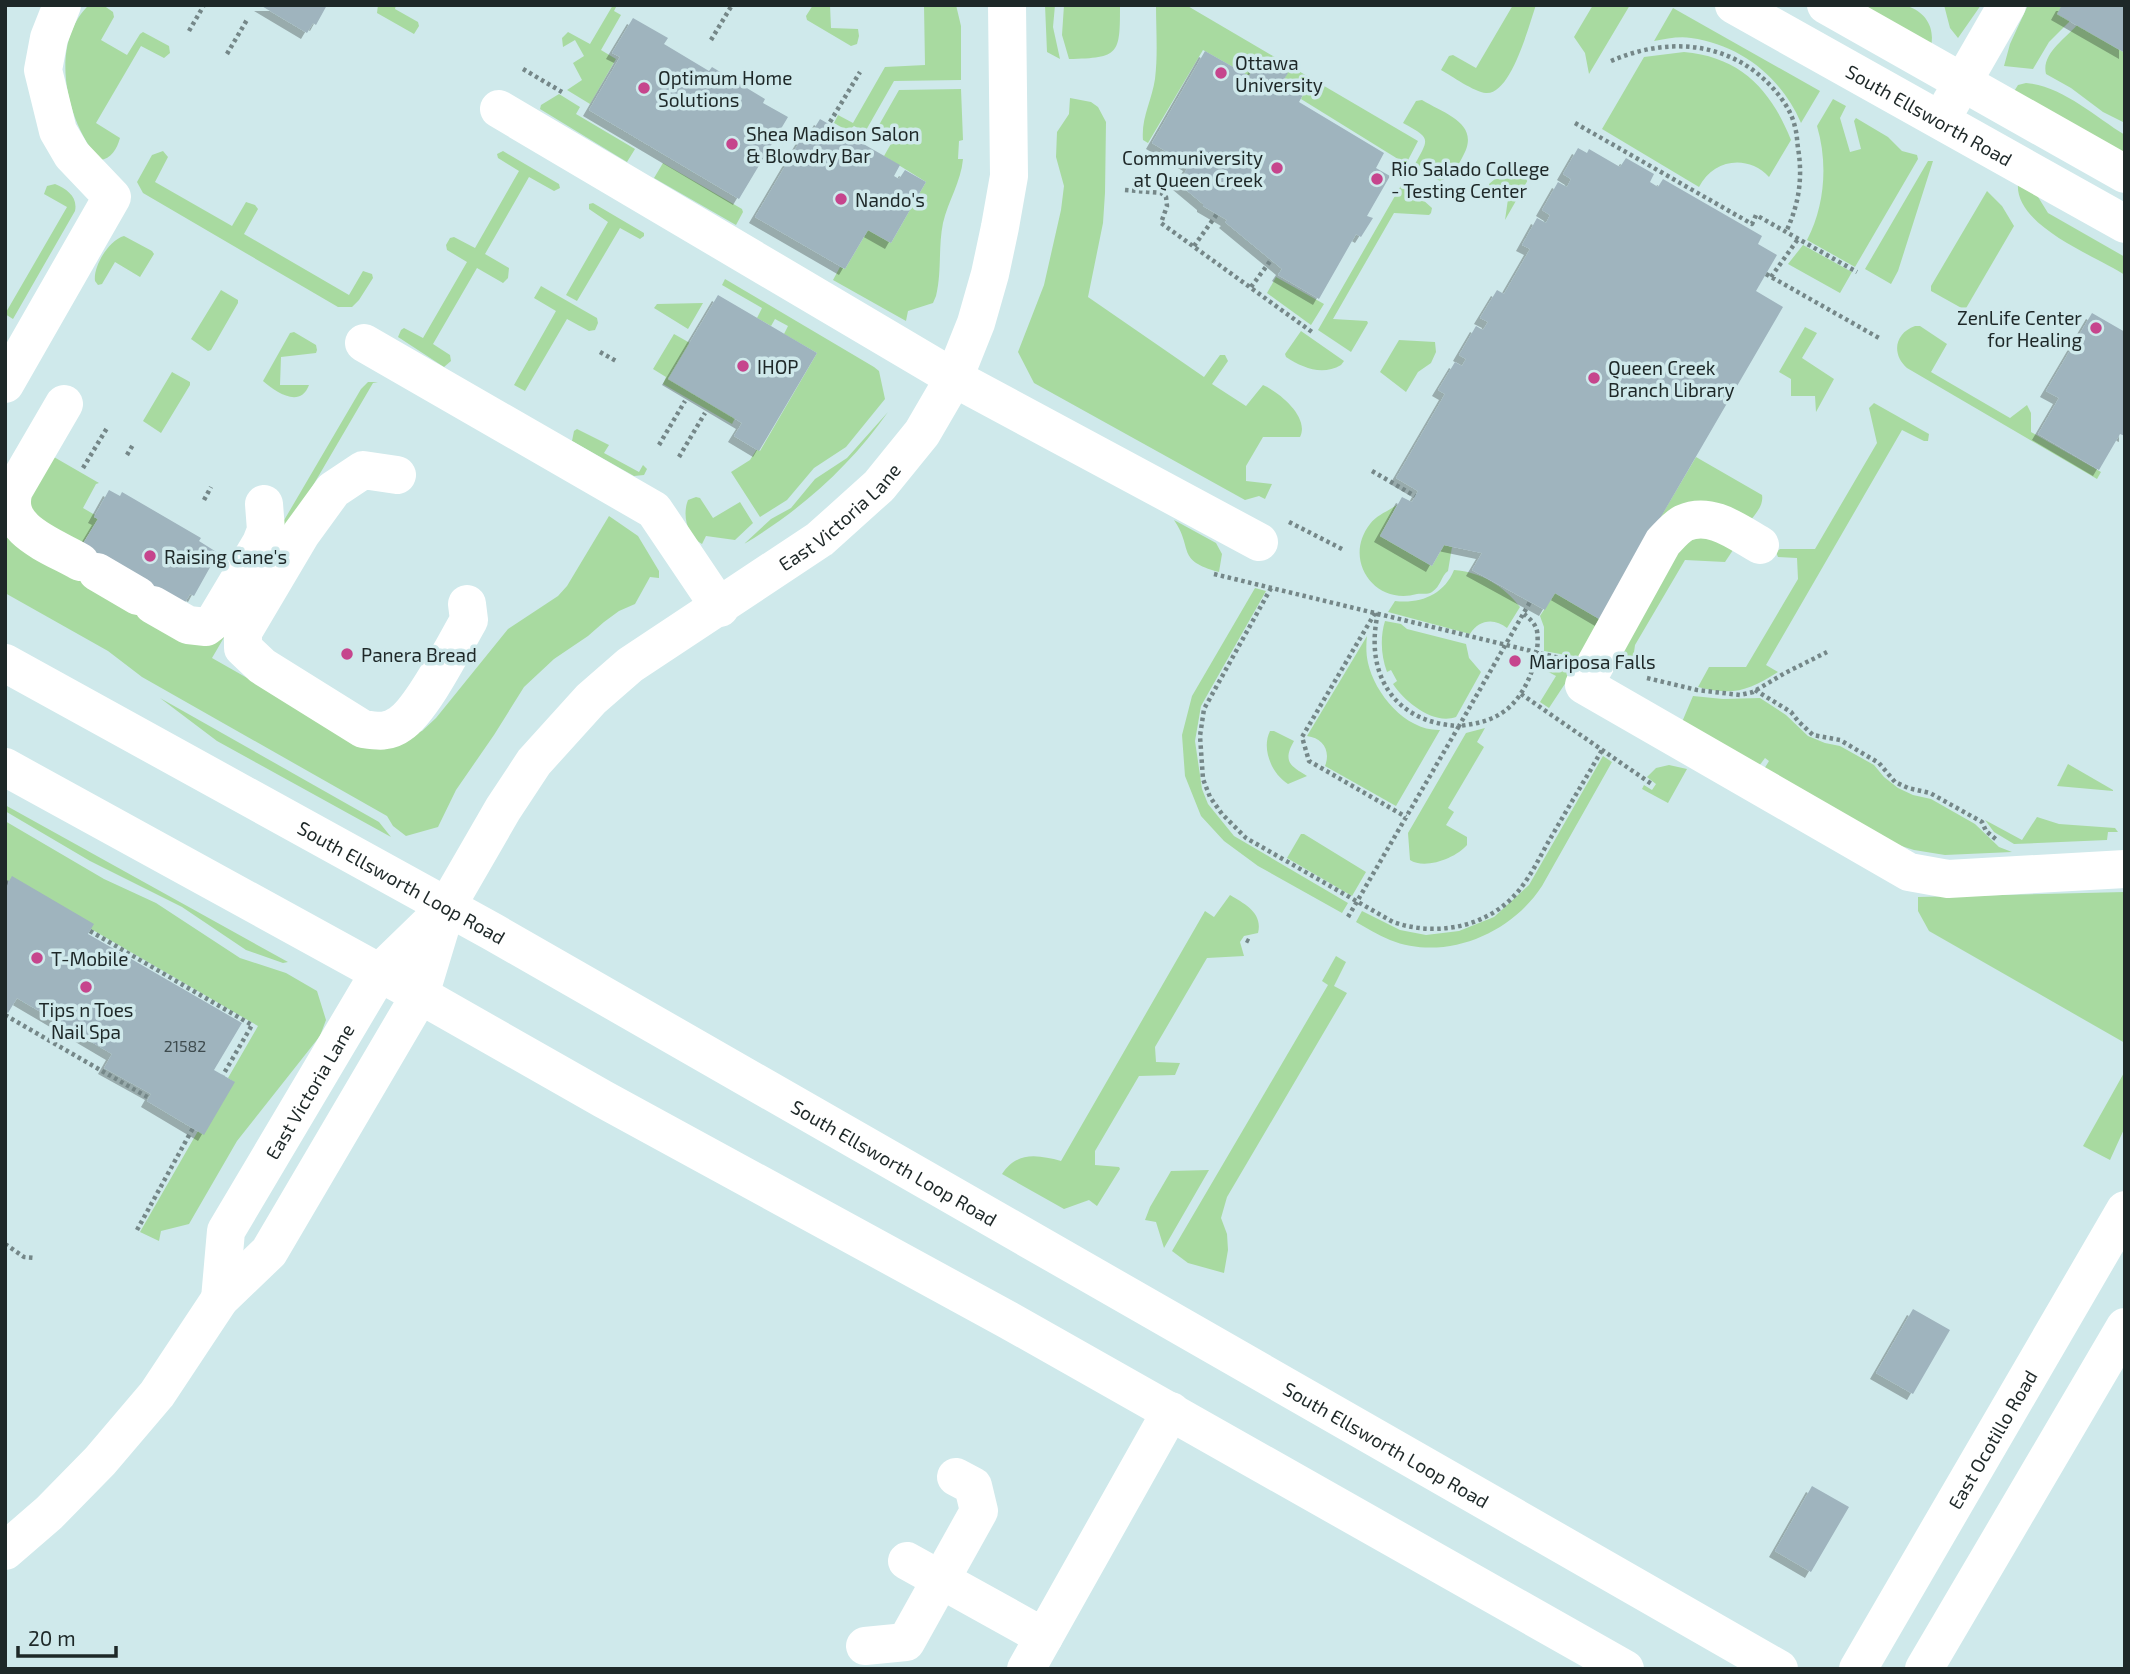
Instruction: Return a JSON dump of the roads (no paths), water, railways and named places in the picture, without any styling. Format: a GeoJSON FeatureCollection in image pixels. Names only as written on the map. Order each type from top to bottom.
{"type":"FeatureCollection","features":[{"type":"Feature","properties":{"kind":"main road"},"geometry":{"type":"LineString","coordinates":[[5,384],[112,197],[72,155],[58,131],[43,70],[49,38],[62,5]]}},
{"type":"Feature","properties":{"kind":"main road","name":"East Victoria Lane"},"geometry":{"type":"LineString","coordinates":[[5,1551],[49,1513],[100,1461],[156,1394],[219,1299],[269,1252],[420,995],[447,906],[534,762],[591,699],[630,665],[820,540],[879,485],[922,433],[954,378],[990,274],[1009,176],[1007,5]]}},
{"type":"Feature","properties":{"kind":"main road","name":"South Ellsworth Road"},"geometry":{"type":"LineString","coordinates":[[1734,5],[2125,224]]}},
{"type":"Feature","properties":{"kind":"main road"},"geometry":{"type":"LineString","coordinates":[[1825,5],[2125,174]]}},
{"type":"Feature","properties":{"kind":"main road"},"geometry":{"type":"LineString","coordinates":[[1940,121],[2007,5]]}},
{"type":"Feature","properties":{"kind":"main road"},"geometry":{"type":"LineString","coordinates":[[499,109],[954,378],[1272,531]]}},
{"type":"Feature","properties":{"kind":"main road"},"geometry":{"type":"LineString","coordinates":[[364,343],[654,510],[720,608]]}},
{"type":"Feature","properties":{"kind":"main road"},"geometry":{"type":"LineString","coordinates":[[64,404],[15,491],[11,501],[16,522],[23,529],[188,625],[206,627],[215,620],[261,543],[266,530],[264,504]]}},
{"type":"Feature","properties":{"kind":"main road"},"geometry":{"type":"LineString","coordinates":[[397,475],[363,470],[333,490],[301,534],[243,632],[243,648],[262,666],[363,729],[382,732],[400,724],[417,707],[469,620],[467,604]]}},
{"type":"Feature","properties":{"kind":"main road"},"geometry":{"type":"LineString","coordinates":[[1760,545],[1719,521],[1699,519],[1682,524],[1663,542],[1590,675],[1909,872],[1948,879],[2125,869]]}},
{"type":"Feature","properties":{"kind":"main road","name":"South Ellsworth Loop Road"},"geometry":{"type":"LineString","coordinates":[[5,663],[447,906],[1780,1669]]}},
{"type":"Feature","properties":{"kind":"main road"},"geometry":{"type":"LineString","coordinates":[[5,767],[1008,1320],[1625,1669]]}},
{"type":"Feature","properties":{"kind":"main road","name":"East Victoria Lane"},"geometry":{"type":"LineString","coordinates":[[219,1299],[226,1231],[379,973],[447,906]]}},
{"type":"Feature","properties":{"kind":"main road","name":"East Ocotillo Road"},"geometry":{"type":"LineString","coordinates":[[1858,1669],[2125,1210]]}},
{"type":"Feature","properties":{"kind":"main road"},"geometry":{"type":"LineString","coordinates":[[1924,1669],[2125,1327]]}},
{"type":"Feature","properties":{"kind":"main road"},"geometry":{"type":"LineString","coordinates":[[907,1561],[941,1579],[1035,1653],[1171,1411]]}},
{"type":"Feature","properties":{"kind":"main road"},"geometry":{"type":"LineString","coordinates":[[865,1646],[906,1642],[979,1511],[974,1486],[956,1477]]}},
{"type":"Feature","properties":{"kind":"place","name":"Ottawa University"},"geometry":{"type":"Point","coordinates":[1221,73]}},
{"type":"Feature","properties":{"kind":"place","name":"Optimum Home Solutions"},"geometry":{"type":"Point","coordinates":[644,88]}},
{"type":"Feature","properties":{"kind":"place","name":"Shea Madison Salon & Blowdry Bar"},"geometry":{"type":"Point","coordinates":[732,144]}},
{"type":"Feature","properties":{"kind":"place","name":"Communiversity at Queen Creek"},"geometry":{"type":"Point","coordinates":[1277,168]}},
{"type":"Feature","properties":{"kind":"place","name":"Rio Salado College - Testing Center"},"geometry":{"type":"Point","coordinates":[1377,179]}},
{"type":"Feature","properties":{"kind":"place","name":"Nando's"},"geometry":{"type":"Point","coordinates":[841,199]}},
{"type":"Feature","properties":{"kind":"place","name":"ZenLife Center for Healing"},"geometry":{"type":"Point","coordinates":[2096,328]}},
{"type":"Feature","properties":{"kind":"place","name":"IHOP"},"geometry":{"type":"Point","coordinates":[743,366]}},
{"type":"Feature","properties":{"kind":"place","name":"Queen Creek Branch Library"},"geometry":{"type":"Point","coordinates":[1594,378]}},
{"type":"Feature","properties":{"kind":"place","name":"Raising Cane's"},"geometry":{"type":"Point","coordinates":[150,556]}},
{"type":"Feature","properties":{"kind":"place","name":"Panera Bread"},"geometry":{"type":"Point","coordinates":[347,654]}},
{"type":"Feature","properties":{"kind":"place","name":"Mariposa Falls"},"geometry":{"type":"Point","coordinates":[1515,661]}},
{"type":"Feature","properties":{"kind":"place","name":"T-Mobile"},"geometry":{"type":"Point","coordinates":[37,958]}},
{"type":"Feature","properties":{"kind":"place","name":"Tips n Toes Nail Spa"},"geometry":{"type":"Point","coordinates":[86,987]}}]}
